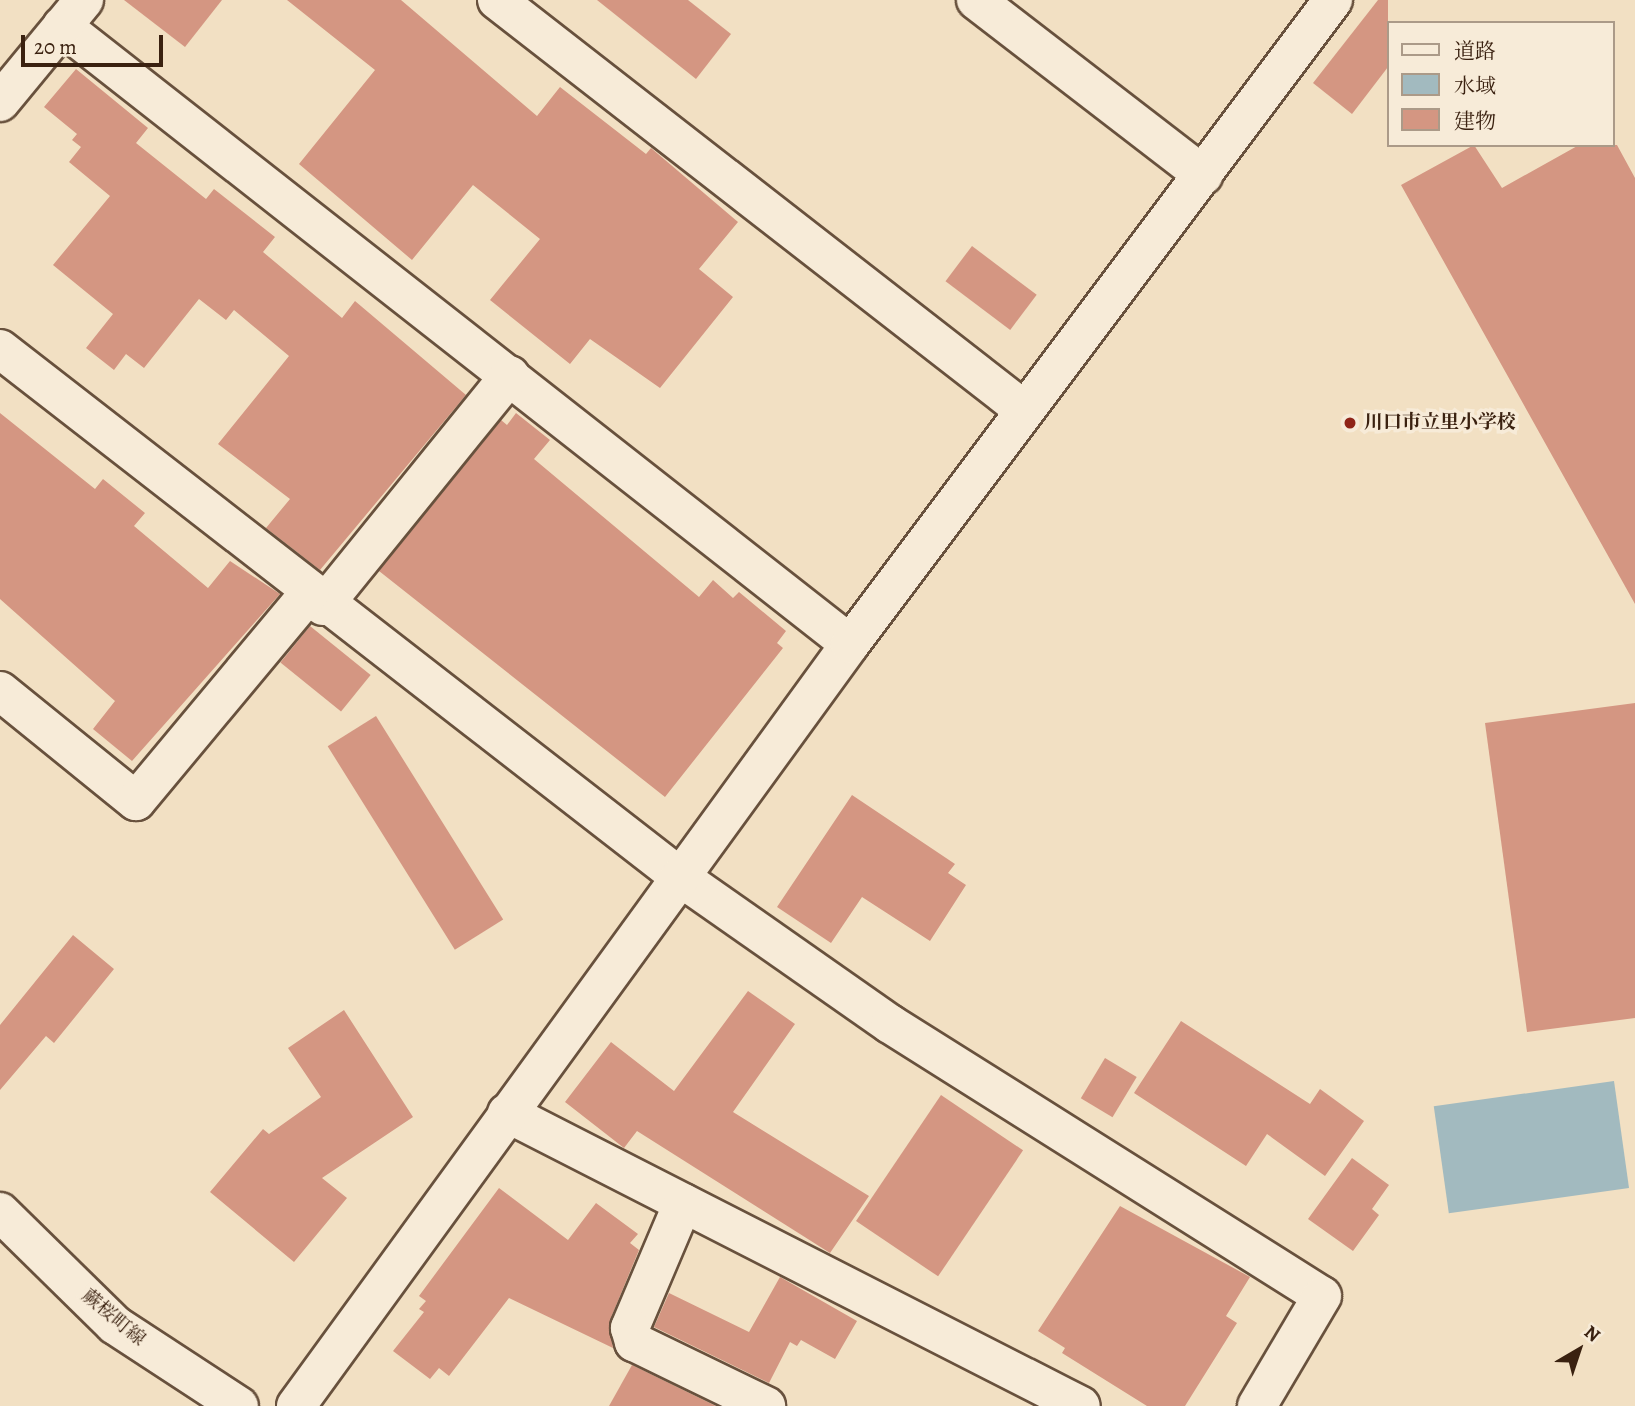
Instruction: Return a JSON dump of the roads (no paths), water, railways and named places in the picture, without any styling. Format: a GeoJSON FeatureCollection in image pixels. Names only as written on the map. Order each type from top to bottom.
{"type":"FeatureCollection","features":[{"type":"Feature","properties":{"kind":"street"},"geometry":{"type":"LineString","coordinates":[[497,0],[1024,410]]}},
{"type":"Feature","properties":{"kind":"street"},"geometry":{"type":"LineString","coordinates":[[976,0],[1203,175]]}},
{"type":"Feature","properties":{"kind":"street"},"geometry":{"type":"LineString","coordinates":[[296,1406],[850,644],[1333,0]]}},
{"type":"Feature","properties":{"kind":"street"},"geometry":{"type":"LineString","coordinates":[[0,102],[73,13],[510,375],[850,644]]}},
{"type":"Feature","properties":{"kind":"street"},"geometry":{"type":"LineString","coordinates":[[0,349],[316,600],[680,877],[890,1024],[1322,1296],[1257,1406]]}},
{"type":"Feature","properties":{"kind":"street"},"geometry":{"type":"LineString","coordinates":[[0,691],[136,801],[316,600],[510,375]]}},
{"type":"Feature","properties":{"kind":"street"},"geometry":{"type":"LineString","coordinates":[[507,1113],[1081,1406]]}},
{"type":"Feature","properties":{"kind":"street"},"geometry":{"type":"LineString","coordinates":[[683,1203],[630,1328],[634,1342],[766,1406]]}},
{"type":"Feature","properties":{"kind":"street","name":"蕨桜町線"},"geometry":{"type":"LineString","coordinates":[[0,1212],[115,1325],[239,1406]]}},
{"type":"Feature","properties":{"kind":"water"},"geometry":{"type":"Polygon","coordinates":[[[1614,1081],[1629,1188],[1449,1213],[1434,1106],[1614,1081]]]}},
{"type":"Feature","properties":{"kind":"place","name":"川口市立里小学校"},"geometry":{"type":"Point","coordinates":[1350,423]}}]}
